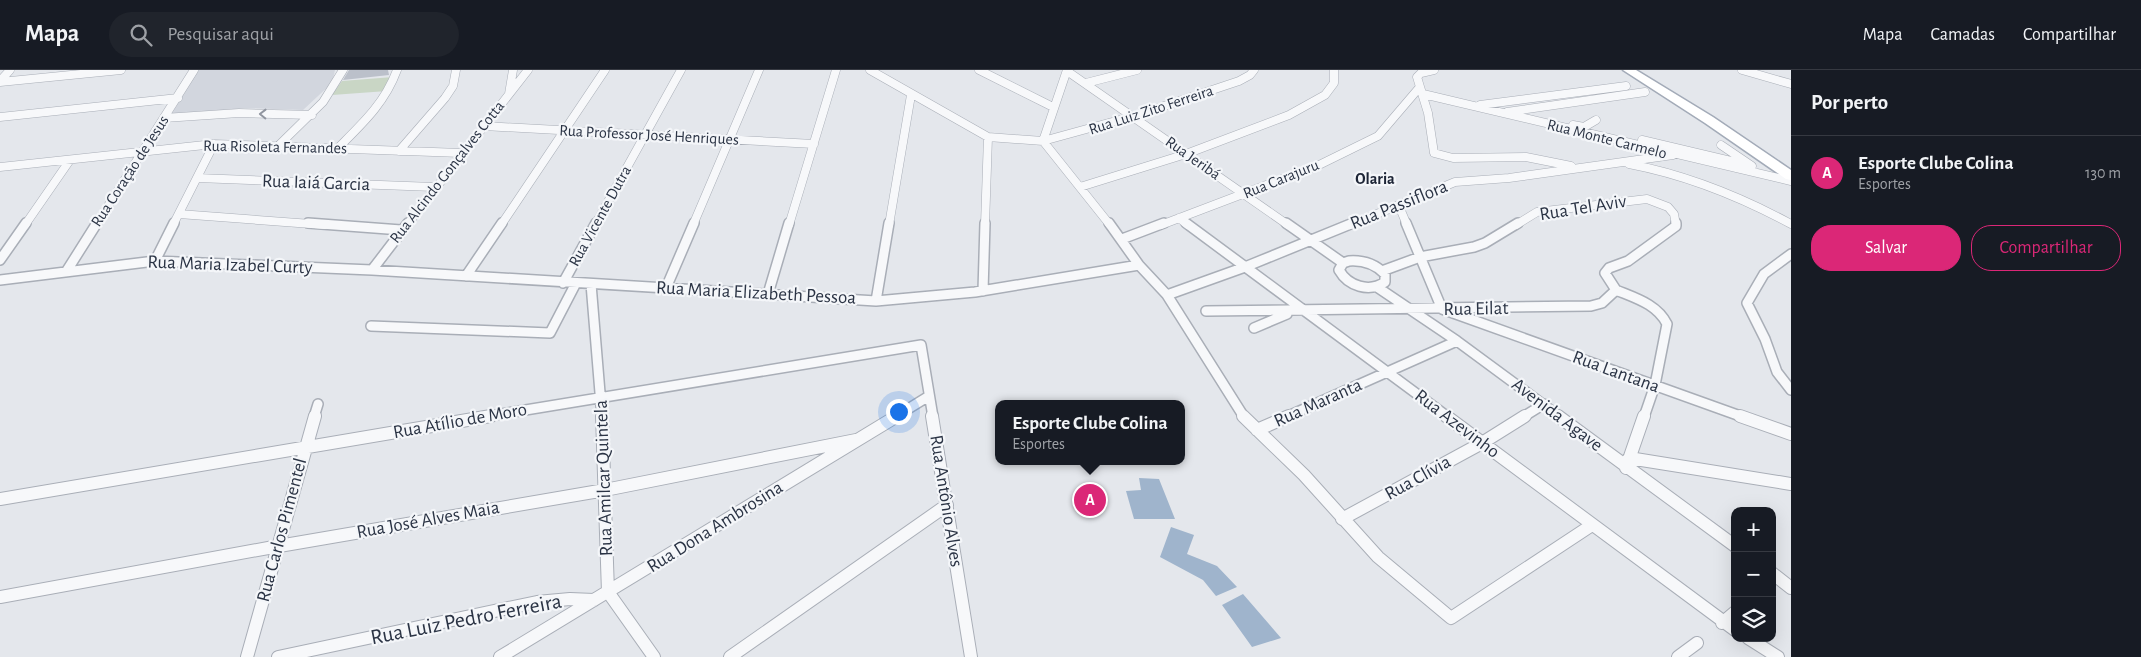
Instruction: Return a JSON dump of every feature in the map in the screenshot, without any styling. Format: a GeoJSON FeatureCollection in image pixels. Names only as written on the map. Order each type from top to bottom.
{"type":"FeatureCollection","features":[{"type":"Feature","properties":{"kind":"main road"},"geometry":{"type":"LineString","coordinates":[[1628,70],[1709,120],[1791,176]]}},
{"type":"Feature","properties":{"kind":"main road"},"geometry":{"type":"LineString","coordinates":[[1637,70],[1791,168]]}},
{"type":"Feature","properties":{"kind":"street"},"geometry":{"type":"LineString","coordinates":[[0,81],[10,70]]}},
{"type":"Feature","properties":{"kind":"street"},"geometry":{"type":"LineString","coordinates":[[0,81],[121,70]]}},
{"type":"Feature","properties":{"kind":"street","name":"Rua Coração de Jesus"},"geometry":{"type":"LineString","coordinates":[[66,272],[194,70]]}},
{"type":"Feature","properties":{"kind":"street"},"geometry":{"type":"LineString","coordinates":[[278,146],[312,115],[338,83],[343,70]]}},
{"type":"Feature","properties":{"kind":"street"},"geometry":{"type":"LineString","coordinates":[[338,148],[386,99],[393,86],[397,70]]}},
{"type":"Feature","properties":{"kind":"street"},"geometry":{"type":"LineString","coordinates":[[399,151],[445,98],[453,86],[456,70]]}},
{"type":"Feature","properties":{"kind":"street","name":"Rua Alcindo Gonçalves Cotta"},"geometry":{"type":"LineString","coordinates":[[372,270],[434,187],[508,94],[513,70]]}},
{"type":"Feature","properties":{"kind":"street"},"geometry":{"type":"LineString","coordinates":[[508,94],[528,70]]}},
{"type":"Feature","properties":{"kind":"street"},"geometry":{"type":"LineString","coordinates":[[466,276],[605,70]]}},
{"type":"Feature","properties":{"kind":"street","name":"Rua Vicente Dutra"},"geometry":{"type":"LineString","coordinates":[[563,282],[682,70]]}},
{"type":"Feature","properties":{"kind":"street"},"geometry":{"type":"LineString","coordinates":[[666,288],[759,70]]}},
{"type":"Feature","properties":{"kind":"street"},"geometry":{"type":"LineString","coordinates":[[768,294],[836,70]]}},
{"type":"Feature","properties":{"kind":"street"},"geometry":{"type":"LineString","coordinates":[[870,70],[988,137],[983,292]]}},
{"type":"Feature","properties":{"kind":"street"},"geometry":{"type":"LineString","coordinates":[[1067,70],[1043,141],[1122,239],[1139,265],[1167,296],[1233,400],[1244,416],[1258,430]]}},
{"type":"Feature","properties":{"kind":"street","name":"Rua Jeribá"},"geometry":{"type":"LineString","coordinates":[[1067,70],[1343,263]]}},
{"type":"Feature","properties":{"kind":"street"},"geometry":{"type":"LineString","coordinates":[[1086,83],[1137,70]]}},
{"type":"Feature","properties":{"kind":"street","name":"Rua Luiz Zito Ferreira"},"geometry":{"type":"LineString","coordinates":[[988,137],[1052,140],[1134,116],[1238,81],[1254,70]]}},
{"type":"Feature","properties":{"kind":"street"},"geometry":{"type":"LineString","coordinates":[[1080,187],[1186,154],[1289,115],[1325,95],[1334,83],[1334,70]]}},
{"type":"Feature","properties":{"kind":"street","name":"Rua Carajuru"},"geometry":{"type":"LineString","coordinates":[[1122,239],[1319,165],[1378,136],[1421,91],[1417,77],[1421,72],[1434,70]]}},
{"type":"Feature","properties":{"kind":"street"},"geometry":{"type":"LineString","coordinates":[[1742,70],[1791,84]]}},
{"type":"Feature","properties":{"kind":"street"},"geometry":{"type":"LineString","coordinates":[[983,71],[1053,107]]}},
{"type":"Feature","properties":{"kind":"street"},"geometry":{"type":"LineString","coordinates":[[1473,106],[1626,86]]}},
{"type":"Feature","properties":{"kind":"street"},"geometry":{"type":"LineString","coordinates":[[1421,91],[1429,115],[1432,137],[1431,148],[1434,153],[1453,158],[1526,157],[1577,168]]}},
{"type":"Feature","properties":{"kind":"street","name":"Rua Monte Carmelo"},"geometry":{"type":"LineString","coordinates":[[1421,91],[1473,106],[1673,155],[1791,181]]}},
{"type":"Feature","properties":{"kind":"street"},"geometry":{"type":"LineString","coordinates":[[1501,113],[1645,92]]}},
{"type":"Feature","properties":{"kind":"street"},"geometry":{"type":"LineString","coordinates":[[876,301],[911,95]]}},
{"type":"Feature","properties":{"kind":"street"},"geometry":{"type":"LineString","coordinates":[[0,117],[178,98]]}},
{"type":"Feature","properties":{"kind":"street"},"geometry":{"type":"LineString","coordinates":[[1525,110],[1537,116],[1584,127],[1596,120]]}},
{"type":"Feature","properties":{"kind":"street"},"geometry":{"type":"LineString","coordinates":[[164,118],[239,113],[312,115]]}},
{"type":"Feature","properties":{"kind":"street","name":"Rua Professor José Henriques"},"geometry":{"type":"LineString","coordinates":[[484,126],[814,144]]}},
{"type":"Feature","properties":{"kind":"street"},"geometry":{"type":"LineString","coordinates":[[1641,147],[1642,140],[1752,166],[1721,146]]}},
{"type":"Feature","properties":{"kind":"street"},"geometry":{"type":"LineString","coordinates":[[155,261],[214,144]]}},
{"type":"Feature","properties":{"kind":"street","name":"Rua Risoleta Fernandes"},"geometry":{"type":"LineString","coordinates":[[0,167],[144,150],[214,144],[461,153]]}},
{"type":"Feature","properties":{"kind":"street","name":"Rua Passiflora"},"geometry":{"type":"LineString","coordinates":[[1167,296],[1245,267],[1455,182],[1509,178],[1673,155]]}},
{"type":"Feature","properties":{"kind":"street"},"geometry":{"type":"LineString","coordinates":[[0,260],[70,160]]}},
{"type":"Feature","properties":{"kind":"street"},"geometry":{"type":"LineString","coordinates":[[1618,162],[1649,167],[1705,185],[1791,224]]}},
{"type":"Feature","properties":{"kind":"street","name":"Rua Iaiá Garcia"},"geometry":{"type":"LineString","coordinates":[[197,178],[434,187]]}},
{"type":"Feature","properties":{"kind":"street","name":"Rua Tel Aviv"},"geometry":{"type":"LineString","coordinates":[[1382,270],[1420,257],[1480,245],[1537,212],[1647,200],[1672,210],[1676,218],[1676,226],[1628,261],[1609,268],[1604,273],[1616,290]]}},
{"type":"Feature","properties":{"kind":"street"},"geometry":{"type":"LineString","coordinates":[[1399,206],[1442,309]]}},
{"type":"Feature","properties":{"kind":"street"},"geometry":{"type":"LineString","coordinates":[[180,214],[401,230]]}},
{"type":"Feature","properties":{"kind":"street","name":"Rua Azevinho"},"geometry":{"type":"LineString","coordinates":[[1179,218],[1245,267],[1298,311],[1386,372],[1731,628]]}},
{"type":"Feature","properties":{"kind":"street"},"geometry":{"type":"LineString","coordinates":[[1791,254],[1760,276],[1747,303],[1765,339],[1778,372],[1791,390]]}},
{"type":"Feature","properties":{"kind":"street","name":"Rua Maria Izabel Curty"},"geometry":{"type":"LineString","coordinates":[[0,280],[155,261],[372,270]]}},
{"type":"Feature","properties":{"kind":"street"},"geometry":{"type":"LineString","coordinates":[[1362,261],[1382,270],[1386,278],[1382,285],[1378,287],[1357,285],[1344,278],[1339,270],[1343,263],[1362,261]]}},
{"type":"Feature","properties":{"kind":"street","name":"Rua Maria Elizabeth Pessoa"},"geometry":{"type":"LineString","coordinates":[[372,270],[876,301],[920,299],[983,292],[1139,265]]}},
{"type":"Feature","properties":{"kind":"street"},"geometry":{"type":"LineString","coordinates":[[371,326],[550,333],[576,283]]}},
{"type":"Feature","properties":{"kind":"street","name":"Rua Amilcar Quintela"},"geometry":{"type":"LineString","coordinates":[[591,284],[600,397],[608,592]]}},
{"type":"Feature","properties":{"kind":"street","name":"Avenida Agave"},"geometry":{"type":"LineString","coordinates":[[1378,287],[1414,310],[1628,463],[1731,543]]}},
{"type":"Feature","properties":{"kind":"street"},"geometry":{"type":"LineString","coordinates":[[1616,290],[1656,308],[1665,316],[1667,324],[1655,385],[1628,463],[1791,484]]}},
{"type":"Feature","properties":{"kind":"street","name":"Rua Eilat"},"geometry":{"type":"LineString","coordinates":[[1206,311],[1414,310],[1591,306],[1602,303],[1616,290]]}},
{"type":"Feature","properties":{"kind":"street","name":"Rua Lantana"},"geometry":{"type":"LineString","coordinates":[[1442,309],[1791,434]]}},
{"type":"Feature","properties":{"kind":"street"},"geometry":{"type":"LineString","coordinates":[[1254,328],[1298,311]]}},
{"type":"Feature","properties":{"kind":"street","name":"Rua Maranta"},"geometry":{"type":"LineString","coordinates":[[1457,341],[1258,430],[1298,469],[1378,557],[1451,618],[1592,525]]}},
{"type":"Feature","properties":{"kind":"street","name":"Rua Atílio de Moro"},"geometry":{"type":"LineString","coordinates":[[0,499],[600,397],[920,345]]}},
{"type":"Feature","properties":{"kind":"street","name":"Rua Antônio Alves"},"geometry":{"type":"LineString","coordinates":[[920,345],[971,657]]}},
{"type":"Feature","properties":{"kind":"street","name":"Rua Dona Ambrosina"},"geometry":{"type":"LineString","coordinates":[[500,657],[929,396]]}},
{"type":"Feature","properties":{"kind":"street","name":"Rua Carlos Pimentel"},"geometry":{"type":"LineString","coordinates":[[247,657],[318,404]]}},
{"type":"Feature","properties":{"kind":"street","name":"Rua Clívia"},"geometry":{"type":"LineString","coordinates":[[1342,519],[1482,443],[1544,404]]}},
{"type":"Feature","properties":{"kind":"street","name":"Rua José Alves Maia"},"geometry":{"type":"LineString","coordinates":[[0,597],[278,546],[605,490],[856,440]]}},
{"type":"Feature","properties":{"kind":"street"},"geometry":{"type":"LineString","coordinates":[[730,657],[947,506]]}},
{"type":"Feature","properties":{"kind":"street"},"geometry":{"type":"LineString","coordinates":[[1776,577],[1791,580]]}},
{"type":"Feature","properties":{"kind":"street"},"geometry":{"type":"LineString","coordinates":[[1776,578],[1791,588]]}},
{"type":"Feature","properties":{"kind":"street"},"geometry":{"type":"LineString","coordinates":[[608,592],[654,657]]}},
{"type":"Feature","properties":{"kind":"street","name":"Rua Luiz Pedro Ferreira"},"geometry":{"type":"LineString","coordinates":[[278,657],[537,602],[570,599],[595,600]]}},
{"type":"Feature","properties":{"kind":"street"},"geometry":{"type":"LineString","coordinates":[[1722,623],[1731,615]]}},
{"type":"Feature","properties":{"kind":"street"},"geometry":{"type":"LineString","coordinates":[[1754,642],[1778,657]]}},
{"type":"Feature","properties":{"kind":"street"},"geometry":{"type":"LineString","coordinates":[[1678,657],[1697,643]]}},
{"type":"Feature","properties":{"kind":"shaded area"},"geometry":{"type":"Polygon","coordinates":[[[198,70],[335,70],[332,83],[303,110],[244,108],[171,115],[198,70]]]}},
{"type":"Feature","properties":{"kind":"green space"},"geometry":{"type":"Polygon","coordinates":[[[393,77],[387,91],[332,95],[342,81],[393,77]]]}},
{"type":"Feature","properties":{"kind":"water"},"geometry":{"type":"Polygon","coordinates":[[[1139,478],[1159,479],[1175,519],[1134,519],[1126,491],[1141,490],[1139,478]]]}},
{"type":"Feature","properties":{"kind":"water"},"geometry":{"type":"Polygon","coordinates":[[[1171,527],[1194,535],[1187,554],[1217,566],[1237,587],[1216,596],[1203,580],[1160,557],[1171,527]]]}},
{"type":"Feature","properties":{"kind":"water"},"geometry":{"type":"Polygon","coordinates":[[[1243,594],[1281,638],[1252,647],[1222,605],[1243,594]]]}},
{"type":"Feature","properties":{"kind":"building"},"geometry":{"type":"Polygon","coordinates":[[[349,70],[388,70],[389,75],[343,80],[349,70]]]}},
{"type":"Feature","properties":{"kind":"place","name":"Esporte Clube Colina"},"geometry":{"type":"Point","coordinates":[1090,500]}},
{"type":"Feature","properties":{"kind":"district","name":"Olaria"},"geometry":{"type":"Point","coordinates":[1375,179]}}]}
